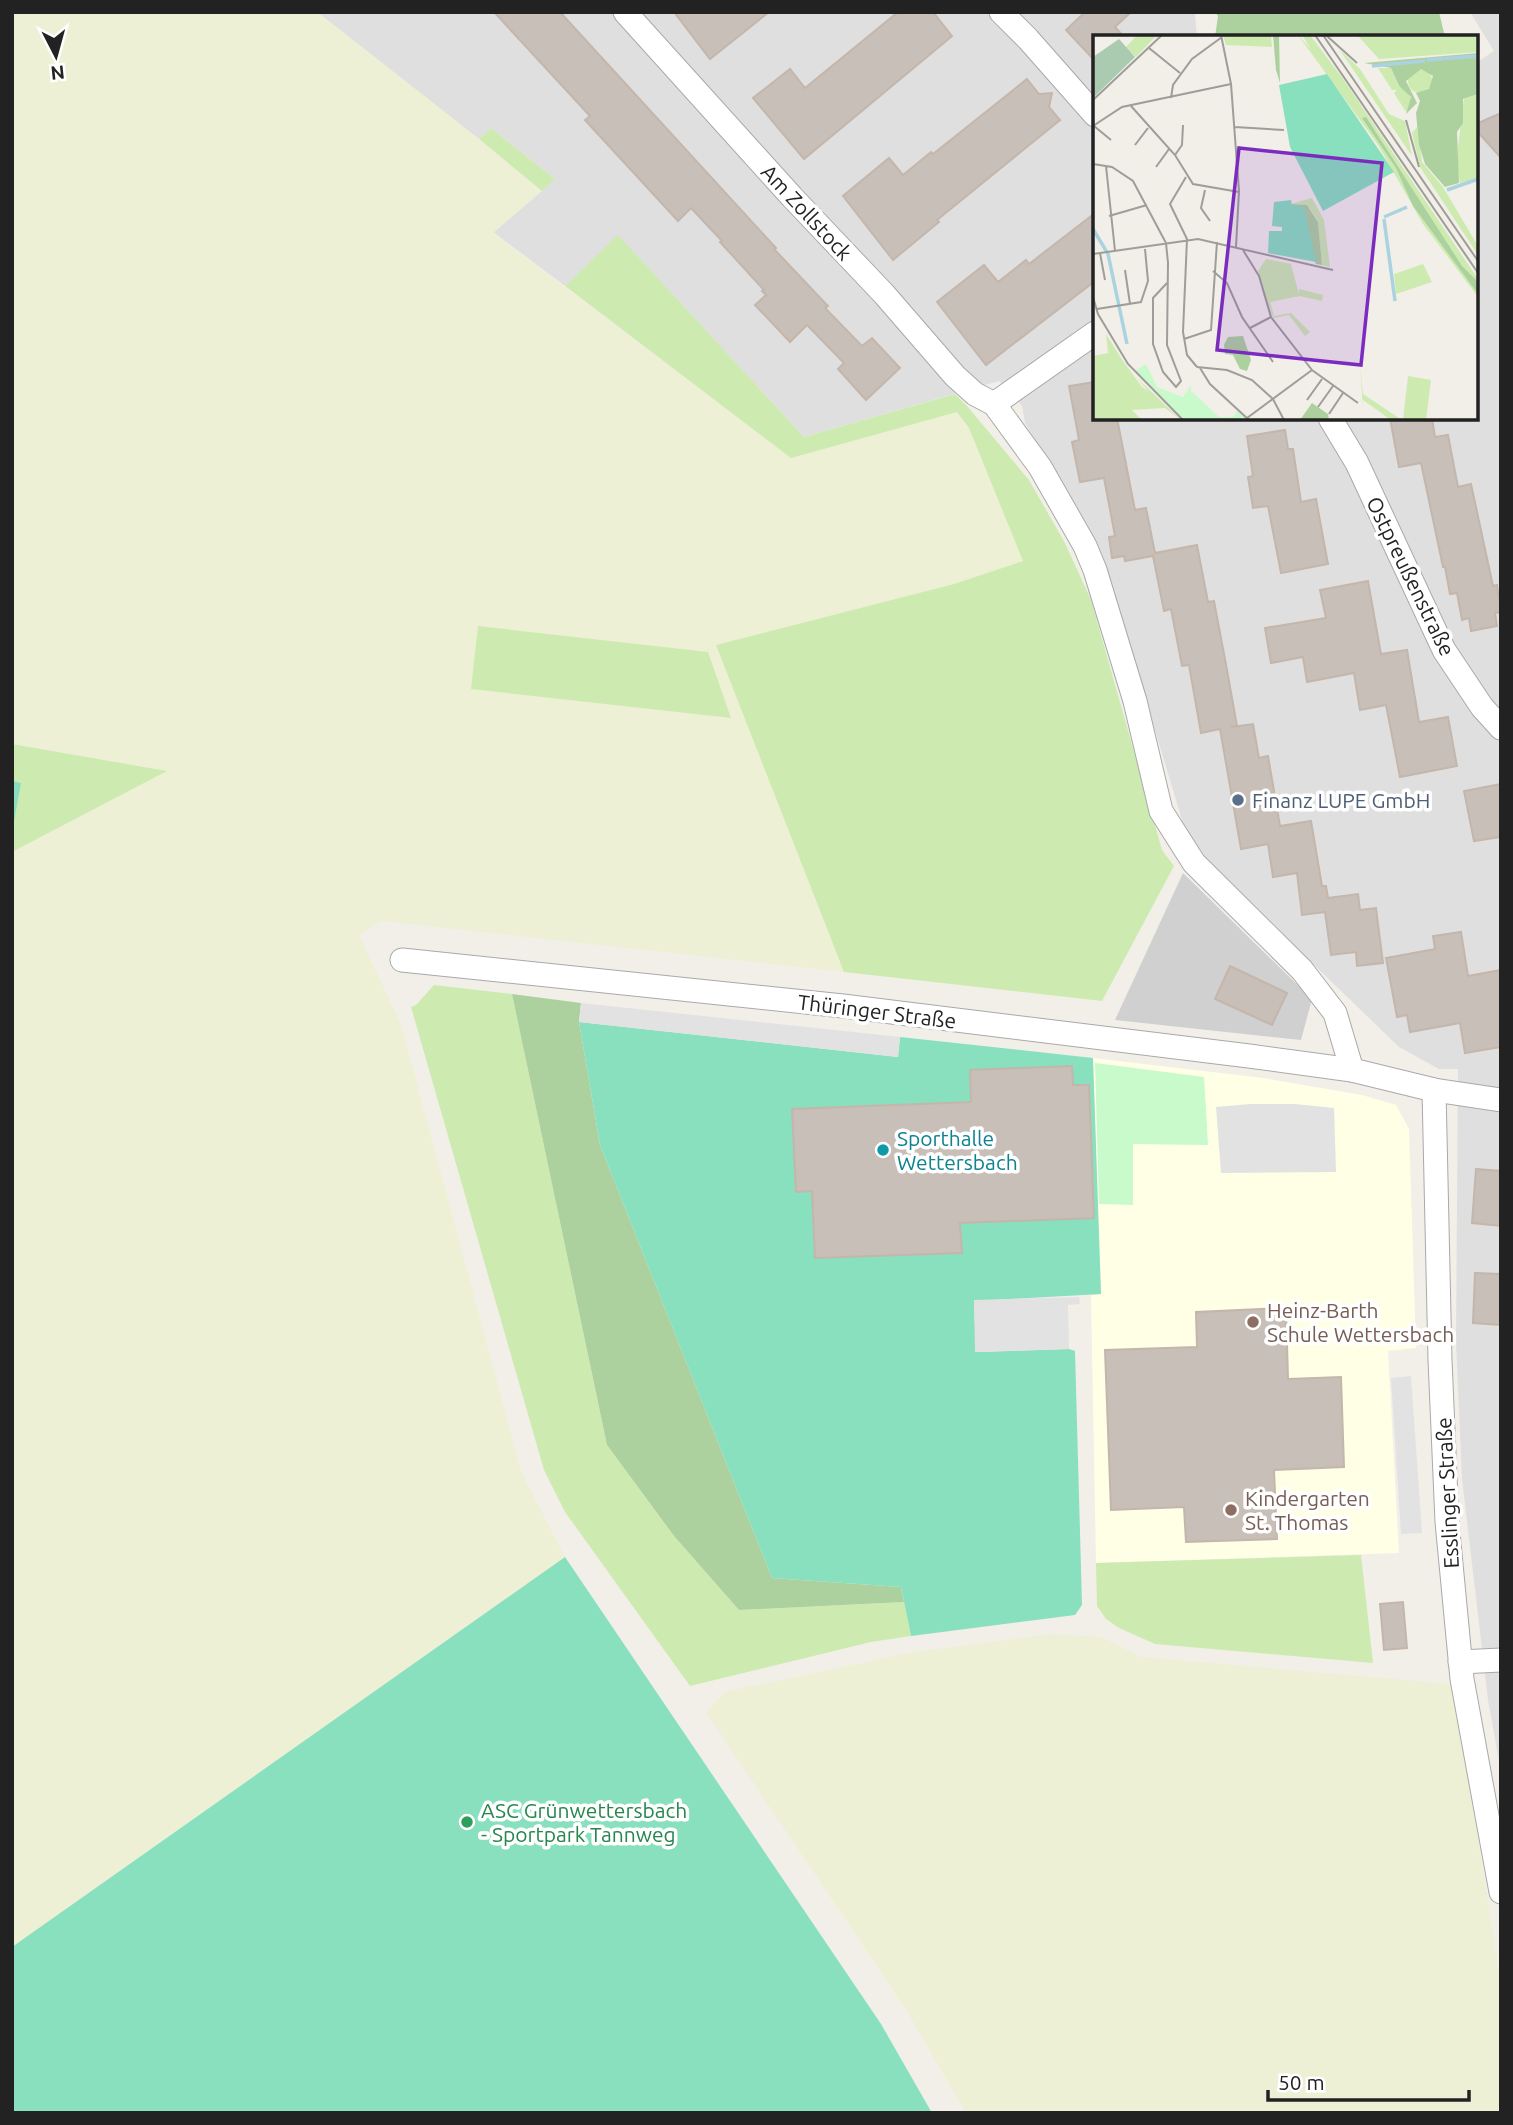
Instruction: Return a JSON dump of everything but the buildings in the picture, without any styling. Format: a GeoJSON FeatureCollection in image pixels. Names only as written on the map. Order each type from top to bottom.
{"type":"FeatureCollection","features":[{"type":"Feature","properties":{"kind":"street","name":"Am Zollstock"},"geometry":{"type":"LineString","coordinates":[[625,12],[792,197],[884,294],[955,376],[975,394],[995,404]]}},
{"type":"Feature","properties":{"kind":"street"},"geometry":{"type":"LineString","coordinates":[[1001,12],[1093,113]]}},
{"type":"Feature","properties":{"kind":"street"},"geometry":{"type":"LineString","coordinates":[[1093,334],[995,404],[1040,467],[1085,546],[1135,701],[1161,811],[1194,863],[1302,970],[1335,1013],[1352,1070]]}},
{"type":"Feature","properties":{"kind":"street","name":"Ostpreußenstraße"},"geometry":{"type":"LineString","coordinates":[[1331,420],[1357,463],[1444,650],[1482,707],[1501,728]]}},
{"type":"Feature","properties":{"kind":"street","name":"Thüringer Straße"},"geometry":{"type":"LineString","coordinates":[[402,960],[843,1006],[1352,1070],[1434,1090],[1501,1100]]}},
{"type":"Feature","properties":{"kind":"street","name":"Esslinger Straße"},"geometry":{"type":"LineString","coordinates":[[1434,1090],[1440,1360],[1447,1522],[1460,1662],[1501,1892]]}},
{"type":"Feature","properties":{"kind":"street"},"geometry":{"type":"LineString","coordinates":[[1460,1662],[1501,1660]]}},
{"type":"Feature","properties":{"kind":"shaded area"},"geometry":{"type":"Polygon","coordinates":[[[12,12],[317,12],[542,191],[493,233],[791,457],[956,411],[969,428],[1024,561],[954,584],[717,645],[844,972],[381,921],[359,935],[401,1024],[521,1471],[565,1557],[12,1947],[12,852],[166,771],[12,744],[12,12]]]}},
{"type":"Feature","properties":{"kind":"shaded area"},"geometry":{"type":"Polygon","coordinates":[[[317,12],[1195,12],[1197,35],[1093,35],[1093,420],[1478,420],[1478,62],[1494,51],[1470,12],[1501,12],[1501,1772],[1488,1700],[1462,1479],[1456,1342],[1458,1069],[1439,1069],[1399,1047],[1214,868],[1185,830],[1109,577],[1082,519],[1025,423],[1022,406],[999,381],[804,437],[618,236],[565,286],[493,232],[555,179],[491,128],[479,139],[317,12]]]}},
{"type":"Feature","properties":{"kind":"shaded area"},"geometry":{"type":"Polygon","coordinates":[[[1183,873],[1312,999],[1301,1040],[1115,1020],[1183,873]]]}},
{"type":"Feature","properties":{"kind":"shaded area"},"geometry":{"type":"Polygon","coordinates":[[[581,1003],[900,1037],[898,1057],[579,1022],[581,1003]]]}},
{"type":"Feature","properties":{"kind":"shaded area","name":"Heinz-Barth Schule Wettersbach"},"geometry":{"type":"Polygon","coordinates":[[[1093,1058],[1263,1078],[1362,1095],[1396,1105],[1409,1129],[1416,1348],[1388,1351],[1399,1553],[1096,1563],[1091,1295],[1101,1294],[1093,1058]]]}},
{"type":"Feature","properties":{"kind":"shaded area"},"geometry":{"type":"Polygon","coordinates":[[[1295,1104],[1334,1108],[1336,1172],[1221,1173],[1216,1107],[1295,1104]]]}},
{"type":"Feature","properties":{"kind":"shaded area"},"geometry":{"type":"Polygon","coordinates":[[[1079,1297],[1080,1304],[1068,1305],[1069,1349],[975,1352],[974,1300],[1079,1297]]]}},
{"type":"Feature","properties":{"kind":"shaded area"},"geometry":{"type":"Polygon","coordinates":[[[1411,1376],[1422,1533],[1401,1534],[1391,1378],[1411,1376]]]}},
{"type":"Feature","properties":{"kind":"shaded area"},"geometry":{"type":"Polygon","coordinates":[[[1053,1634],[1102,1637],[1141,1657],[1453,1684],[1501,1983],[1501,2113],[966,2113],[906,2010],[706,1712],[724,1692],[914,1652],[1053,1634]]]}},
{"type":"Feature","properties":{"kind":"green space"},"geometry":{"type":"Polygon","coordinates":[[[1215,12],[1439,12],[1445,35],[1215,35],[1218,16],[1215,12]]]}},
{"type":"Feature","properties":{"kind":"green space"},"geometry":{"type":"Polygon","coordinates":[[[491,128],[555,179],[542,191],[479,139],[491,128]]]}},
{"type":"Feature","properties":{"kind":"green space"},"geometry":{"type":"Polygon","coordinates":[[[618,235],[804,437],[955,394],[1029,480],[1065,543],[1091,600],[1162,850],[1174,866],[1102,1001],[844,972],[716,645],[954,584],[1023,561],[969,428],[957,412],[791,458],[565,286],[618,235]]]}},
{"type":"Feature","properties":{"kind":"green space"},"geometry":{"type":"Polygon","coordinates":[[[478,626],[708,652],[731,718],[471,689],[478,626]]]}},
{"type":"Feature","properties":{"kind":"green space"},"geometry":{"type":"Polygon","coordinates":[[[12,744],[167,771],[12,852],[12,744]]]}},
{"type":"Feature","properties":{"kind":"green space"},"geometry":{"type":"Polygon","coordinates":[[[12,781],[21,783],[12,832],[12,781]]]}},
{"type":"Feature","properties":{"kind":"green space"},"geometry":{"type":"Polygon","coordinates":[[[434,985],[512,994],[607,1445],[674,1536],[739,1610],[904,1602],[911,1636],[871,1642],[690,1686],[565,1512],[544,1470],[411,1007],[434,985]]]}},
{"type":"Feature","properties":{"kind":"green space"},"geometry":{"type":"Polygon","coordinates":[[[512,994],[581,1003],[579,1022],[600,1145],[772,1578],[901,1587],[904,1602],[739,1610],[674,1536],[607,1445],[512,994]]]}},
{"type":"Feature","properties":{"kind":"green space"},"geometry":{"type":"Polygon","coordinates":[[[579,1022],[898,1057],[900,1037],[1093,1058],[1101,1294],[974,1301],[976,1352],[1075,1351],[1082,1605],[1075,1615],[911,1636],[901,1587],[772,1578],[600,1145],[579,1022]]]}},
{"type":"Feature","properties":{"kind":"green space"},"geometry":{"type":"Polygon","coordinates":[[[1095,1063],[1204,1077],[1208,1145],[1133,1144],[1133,1205],[1099,1204],[1095,1063]]]}},
{"type":"Feature","properties":{"kind":"green space"},"geometry":{"type":"Polygon","coordinates":[[[1361,1555],[1373,1663],[1155,1644],[1119,1628],[1106,1619],[1097,1606],[1096,1563],[1361,1555]]]}},
{"type":"Feature","properties":{"kind":"green space","name":"ASC Grünwettersbach - Sportpark Tannweg"},"geometry":{"type":"Polygon","coordinates":[[[565,1557],[881,2024],[932,2113],[12,2113],[12,1947],[565,1557]]]}},
{"type":"Feature","properties":{"kind":"place","name":"Finanz LUPE GmbH"},"geometry":{"type":"Point","coordinates":[1238,800]}},
{"type":"Feature","properties":{"kind":"place","name":"Sporthalle Wettersbach"},"geometry":{"type":"Point","coordinates":[883,1150]}},
{"type":"Feature","properties":{"kind":"place","name":"Heinz-Barth Schule Wettersbach"},"geometry":{"type":"Point","coordinates":[1253,1322]}},
{"type":"Feature","properties":{"kind":"place","name":"Kindergarten St. Thomas"},"geometry":{"type":"Point","coordinates":[1231,1510]}},
{"type":"Feature","properties":{"kind":"place","name":"ASC Grünwettersbach - Sportpark Tannweg"},"geometry":{"type":"Point","coordinates":[467,1822]}}]}
